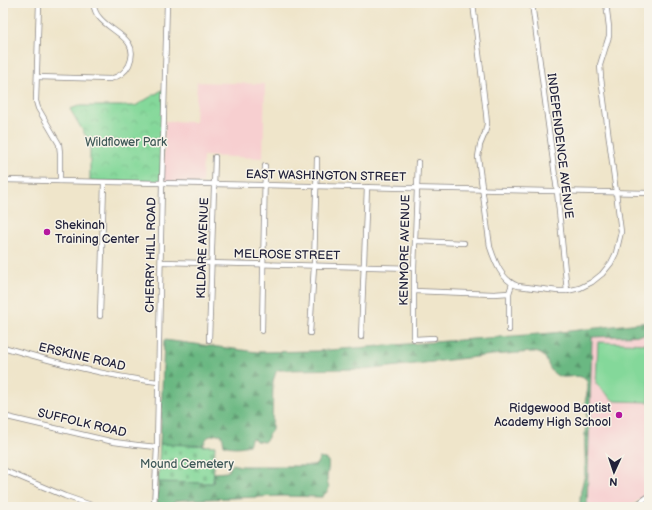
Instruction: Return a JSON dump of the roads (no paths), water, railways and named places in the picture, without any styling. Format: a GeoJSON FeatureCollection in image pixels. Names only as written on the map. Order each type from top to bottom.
{"type":"FeatureCollection","features":[{"type":"Feature","properties":{"kind":"street"},"geometry":{"type":"LineString","coordinates":[[39,3],[36,101],[38,108],[59,144],[60,181]]}},
{"type":"Feature","properties":{"kind":"street"},"geometry":{"type":"LineString","coordinates":[[37,77],[110,79],[120,75],[127,69],[130,64],[131,57],[129,43],[122,35],[99,18],[93,3]]}},
{"type":"Feature","properties":{"kind":"street","name":"CHERRY HILL ROAD"},"geometry":{"type":"LineString","coordinates":[[154,507],[157,446],[167,3]]}},
{"type":"Feature","properties":{"kind":"street"},"geometry":{"type":"LineString","coordinates":[[473,3],[487,124],[480,145],[478,157],[488,236],[494,261],[500,271],[512,284],[558,291],[567,291],[580,288],[592,282],[602,274],[611,263],[616,253],[620,232],[600,65],[609,36],[606,3]]}},
{"type":"Feature","properties":{"kind":"street","name":"INDEPENDENCE AVENUE"},"geometry":{"type":"LineString","coordinates":[[532,3],[567,291]]}},
{"type":"Feature","properties":{"kind":"street","name":"KILDARE AVENUE"},"geometry":{"type":"LineString","coordinates":[[209,340],[215,157]]}},
{"type":"Feature","properties":{"kind":"street"},"geometry":{"type":"LineString","coordinates":[[310,333],[314,266],[317,159]]}},
{"type":"Feature","properties":{"kind":"street","name":"KENMORE AVENUE"},"geometry":{"type":"LineString","coordinates":[[418,162],[414,268],[414,339],[434,338]]}},
{"type":"Feature","properties":{"kind":"street"},"geometry":{"type":"LineString","coordinates":[[262,331],[265,166]]}},
{"type":"Feature","properties":{"kind":"street","name":"EAST WASHINGTON STREET"},"geometry":{"type":"LineString","coordinates":[[3,180],[649,193]]}},
{"type":"Feature","properties":{"kind":"street"},"geometry":{"type":"LineString","coordinates":[[100,316],[104,182]]}},
{"type":"Feature","properties":{"kind":"street"},"geometry":{"type":"LineString","coordinates":[[361,337],[367,187]]}},
{"type":"Feature","properties":{"kind":"street"},"geometry":{"type":"LineString","coordinates":[[415,241],[464,243]]}},
{"type":"Feature","properties":{"kind":"street","name":"MELROSE STREET"},"geometry":{"type":"LineString","coordinates":[[161,262],[414,268]]}},
{"type":"Feature","properties":{"kind":"street"},"geometry":{"type":"LineString","coordinates":[[509,330],[509,293],[512,284]]}},
{"type":"Feature","properties":{"kind":"street"},"geometry":{"type":"LineString","coordinates":[[414,291],[494,294],[509,293]]}},
{"type":"Feature","properties":{"kind":"street","name":"ERSKINE ROAD"},"geometry":{"type":"LineString","coordinates":[[3,347],[43,360],[80,369],[158,382]]}},
{"type":"Feature","properties":{"kind":"street","name":"SUFFOLK ROAD"},"geometry":{"type":"LineString","coordinates":[[3,416],[114,442],[157,446]]}},
{"type":"Feature","properties":{"kind":"street"},"geometry":{"type":"LineString","coordinates":[[3,470],[65,496],[91,505],[116,507]]}},
{"type":"Feature","properties":{"kind":"street"},"geometry":{"type":"LineString","coordinates":[[633,507],[649,496]]}},
{"type":"Feature","properties":{"kind":"place","name":"Shekinah Training Center"},"geometry":{"type":"Point","coordinates":[47,232]}},
{"type":"Feature","properties":{"kind":"place","name":"Ridgewood Baptist Academy High School"},"geometry":{"type":"Point","coordinates":[619,415]}},
{"type":"Feature","properties":{"kind":"park label","name":"Wildflower Park"},"geometry":{"type":"Point","coordinates":[126,142]}},
{"type":"Feature","properties":{"kind":"park label","name":"Mound Cemetery"},"geometry":{"type":"Point","coordinates":[187,464]}}]}
